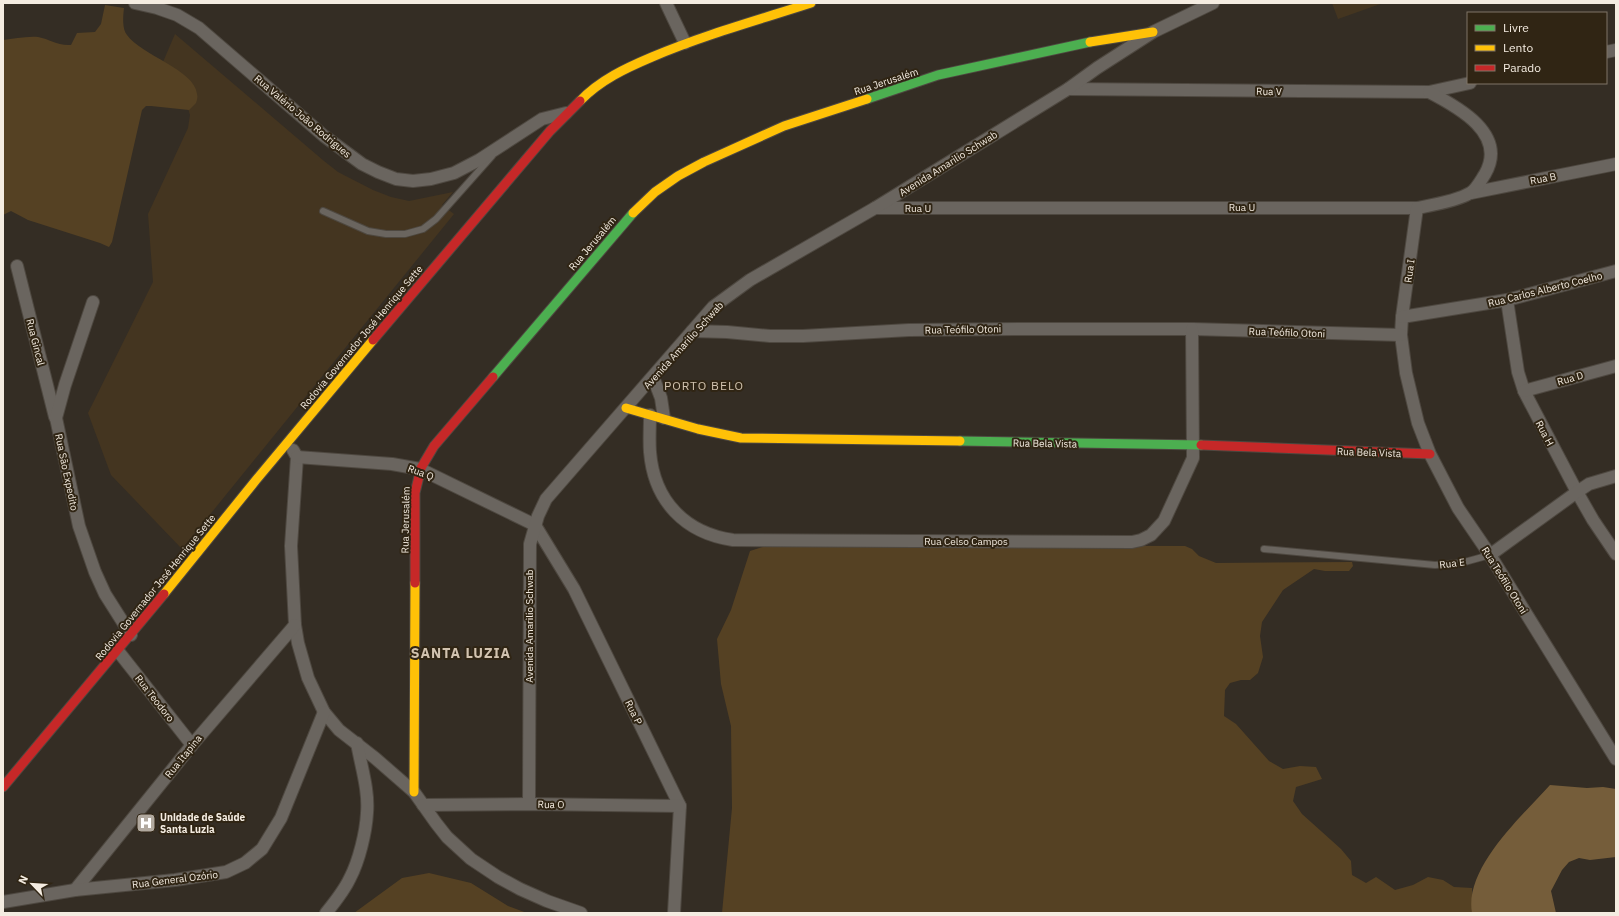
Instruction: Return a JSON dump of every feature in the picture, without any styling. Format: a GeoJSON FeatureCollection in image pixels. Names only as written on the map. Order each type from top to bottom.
{"type":"FeatureCollection","features":[{"type":"Feature","properties":{"kind":"street","name":"Rua Valério João Rodrigues"},"geometry":{"type":"LineString","coordinates":[[135,3],[177,14],[199,28],[324,136],[362,164],[396,179],[413,181],[431,179],[454,173],[479,160],[542,119],[568,113]]}},
{"type":"Feature","properties":{"kind":"street"},"geometry":{"type":"LineString","coordinates":[[666,3],[685,43]]}},
{"type":"Feature","properties":{"kind":"street","name":"Rodovia Governador José Henrique Sette"},"geometry":{"type":"LineString","coordinates":[[3,787],[118,651],[288,443],[514,173],[582,98],[602,82],[622,70],[685,43],[811,3]]}},
{"type":"Feature","properties":{"kind":"street","name":"Avenida Amarilio Schwab"},"geometry":{"type":"LineString","coordinates":[[529,804],[530,544],[535,525],[546,499],[713,307],[750,280],[875,208],[1068,89],[1097,68],[1154,32],[1212,3]]}},
{"type":"Feature","properties":{"kind":"street","name":"Rua Jerusalém"},"geometry":{"type":"LineString","coordinates":[[414,792],[415,494],[420,469],[424,459],[434,446],[631,215],[655,192],[678,176],[704,162],[784,126],[938,75],[1082,43],[1154,32]]}},
{"type":"Feature","properties":{"kind":"street","name":"Rua V"},"geometry":{"type":"LineString","coordinates":[[1068,89],[1429,92],[1467,84]]}},
{"type":"Feature","properties":{"kind":"street"},"geometry":{"type":"LineString","coordinates":[[1429,92],[1456,107],[1478,124],[1490,145],[1489,163],[1482,178],[1471,193]]}},
{"type":"Feature","properties":{"kind":"street","name":"Rua B"},"geometry":{"type":"LineString","coordinates":[[1471,193],[1616,164]]}},
{"type":"Feature","properties":{"kind":"street","name":"Rua U"},"geometry":{"type":"LineString","coordinates":[[875,208],[1417,208],[1441,203],[1471,193]]}},
{"type":"Feature","properties":{"kind":"street","name":"Rua I"},"geometry":{"type":"LineString","coordinates":[[1401,335],[1402,317],[1417,208]]}},
{"type":"Feature","properties":{"kind":"street","name":"Rua Gincal"},"geometry":{"type":"LineString","coordinates":[[17,266],[56,418]]}},
{"type":"Feature","properties":{"kind":"street","name":"Rua Carlos Alberto Coelho"},"geometry":{"type":"LineString","coordinates":[[1402,317],[1507,300],[1616,271]]}},
{"type":"Feature","properties":{"kind":"street","name":"Rua H"},"geometry":{"type":"LineString","coordinates":[[1507,300],[1518,372],[1524,391],[1577,492],[1593,520],[1616,554]]}},
{"type":"Feature","properties":{"kind":"street","name":"Rua São Expedito"},"geometry":{"type":"LineString","coordinates":[[93,302],[65,385],[56,418],[78,526],[94,572],[105,594],[131,635]]}},
{"type":"Feature","properties":{"kind":"street","name":"Rua Teófilo Otoni"},"geometry":{"type":"LineString","coordinates":[[692,331],[727,332],[770,336],[803,336],[909,330],[1192,330],[1401,335],[1406,373],[1418,423],[1430,454],[1458,508],[1490,555],[1616,759]]}},
{"type":"Feature","properties":{"kind":"street","name":"Rua Celso Campos"},"geometry":{"type":"LineString","coordinates":[[650,414],[650,451],[652,467],[662,495],[680,518],[705,534],[719,538],[733,540],[1132,542],[1142,540],[1150,535],[1164,521],[1193,458],[1192,330]]}},
{"type":"Feature","properties":{"kind":"street","name":"Rua D"},"geometry":{"type":"LineString","coordinates":[[1524,391],[1616,366]]}},
{"type":"Feature","properties":{"kind":"street"},"geometry":{"type":"LineString","coordinates":[[653,377],[661,398],[664,418]]}},
{"type":"Feature","properties":{"kind":"street","name":"Rua Bela Vista"},"geometry":{"type":"LineString","coordinates":[[626,408],[664,418],[704,432],[741,438],[1194,445],[1430,454]]}},
{"type":"Feature","properties":{"kind":"street"},"geometry":{"type":"LineString","coordinates":[[288,443],[297,457],[291,546],[295,625],[298,643],[308,678],[324,712],[339,730],[357,743],[414,792],[422,805],[447,837],[481,867],[547,901],[581,913]]}},
{"type":"Feature","properties":{"kind":"street","name":"Rua Q"},"geometry":{"type":"LineString","coordinates":[[297,457],[392,464],[420,469],[535,525]]}},
{"type":"Feature","properties":{"kind":"street","name":"Rua E"},"geometry":{"type":"LineString","coordinates":[[1490,555],[1589,484],[1616,476]]}},
{"type":"Feature","properties":{"kind":"street","name":"Rua P"},"geometry":{"type":"LineString","coordinates":[[535,525],[574,589],[680,806],[674,913]]}},
{"type":"Feature","properties":{"kind":"street","name":"Rua Itapina"},"geometry":{"type":"LineString","coordinates":[[75,890],[192,745],[295,625]]}},
{"type":"Feature","properties":{"kind":"street","name":"Rua Teodoro"},"geometry":{"type":"LineString","coordinates":[[118,651],[192,745]]}},
{"type":"Feature","properties":{"kind":"street","name":"Rua General Ozório"},"geometry":{"type":"LineString","coordinates":[[3,902],[75,890],[175,880],[226,872],[245,863],[262,849],[281,818],[324,712]]}},
{"type":"Feature","properties":{"kind":"street"},"geometry":{"type":"LineString","coordinates":[[326,913],[340,896],[351,877],[364,831],[367,812],[366,787],[357,743]]}},
{"type":"Feature","properties":{"kind":"street","name":"Rua O"},"geometry":{"type":"LineString","coordinates":[[422,805],[529,804],[680,806]]}},
{"type":"Feature","properties":{"kind":"lane"},"geometry":{"type":"LineString","coordinates":[[323,212],[368,231],[386,234],[405,234],[423,229],[436,219],[504,143]]}},
{"type":"Feature","properties":{"kind":"lane","name":"Rua E"},"geometry":{"type":"LineString","coordinates":[[1264,549],[1435,565],[1462,563],[1490,555]]}},
{"type":"Feature","properties":{"kind":"shaded area"},"geometry":{"type":"Polygon","coordinates":[[[1332,3],[1383,3],[1338,19],[1332,3]]]}},
{"type":"Feature","properties":{"kind":"shaded area"},"geometry":{"type":"Polygon","coordinates":[[[105,5],[124,8],[123,18],[125,32],[127,35],[144,49],[187,77],[194,85],[197,96],[196,103],[189,110],[146,106],[142,110],[112,242],[109,247],[28,220],[11,211],[3,215],[3,40],[38,37],[71,45],[77,33],[95,32],[101,24],[105,5]]]}},
{"type":"Feature","properties":{"kind":"shaded area"},"geometry":{"type":"Polygon","coordinates":[[[175,34],[338,172],[373,190],[391,197],[409,201],[453,192],[442,205],[454,214],[182,549],[111,475],[88,413],[153,282],[148,214],[188,128],[190,115],[185,99],[160,69],[175,34]]]}},
{"type":"Feature","properties":{"kind":"shaded area"},"geometry":{"type":"Polygon","coordinates":[[[769,545],[1185,546],[1192,549],[1199,556],[1216,563],[1352,562],[1353,566],[1349,571],[1325,571],[1314,569],[1283,590],[1262,622],[1260,636],[1263,657],[1258,673],[1250,680],[1241,680],[1230,683],[1225,690],[1224,716],[1236,724],[1269,761],[1283,769],[1300,766],[1316,767],[1322,779],[1296,787],[1293,801],[1302,814],[1341,849],[1351,861],[1352,875],[1366,883],[1376,877],[1395,890],[1413,885],[1428,877],[1443,880],[1454,887],[1472,888],[1472,913],[722,913],[732,808],[731,726],[721,684],[717,639],[731,610],[750,551],[769,545]]]}},
{"type":"Feature","properties":{"kind":"shaded area"},"geometry":{"type":"Polygon","coordinates":[[[1550,785],[1587,788],[1603,787],[1616,789],[1616,857],[1590,860],[1579,858],[1569,862],[1562,870],[1551,891],[1556,913],[1472,913],[1472,896],[1477,878],[1486,861],[1511,827],[1550,785]]]}},
{"type":"Feature","properties":{"kind":"shaded area"},"geometry":{"type":"Polygon","coordinates":[[[429,873],[471,883],[508,906],[527,913],[354,913],[402,878],[429,873]]]}},
{"type":"Feature","properties":{"kind":"traffic: fast"},"geometry":{"type":"LineString","coordinates":[[867,99],[938,75],[1090,42]]}},
{"type":"Feature","properties":{"kind":"traffic: fast"},"geometry":{"type":"LineString","coordinates":[[493,377],[633,213]]}},
{"type":"Feature","properties":{"kind":"traffic: fast"},"geometry":{"type":"LineString","coordinates":[[960,441],[1201,445]]}},
{"type":"Feature","properties":{"kind":"traffic: slow"},"geometry":{"type":"LineString","coordinates":[[580,101],[605,81],[623,70],[652,57],[711,35],[811,3]]}},
{"type":"Feature","properties":{"kind":"traffic: slow"},"geometry":{"type":"LineString","coordinates":[[1090,42],[1153,32]]}},
{"type":"Feature","properties":{"kind":"traffic: slow"},"geometry":{"type":"LineString","coordinates":[[633,213],[655,192],[678,176],[704,162],[784,126],[867,99]]}},
{"type":"Feature","properties":{"kind":"traffic: slow"},"geometry":{"type":"LineString","coordinates":[[164,594],[256,480],[373,340]]}},
{"type":"Feature","properties":{"kind":"traffic: slow"},"geometry":{"type":"LineString","coordinates":[[626,408],[698,429],[741,438],[960,441]]}},
{"type":"Feature","properties":{"kind":"traffic: slow"},"geometry":{"type":"LineString","coordinates":[[414,792],[415,583]]}},
{"type":"Feature","properties":{"kind":"traffic: jam"},"geometry":{"type":"LineString","coordinates":[[373,340],[550,131],[580,101]]}},
{"type":"Feature","properties":{"kind":"traffic: jam"},"geometry":{"type":"LineString","coordinates":[[415,583],[415,493],[421,468],[434,446],[493,377]]}},
{"type":"Feature","properties":{"kind":"traffic: jam"},"geometry":{"type":"LineString","coordinates":[[1201,445],[1430,454]]}},
{"type":"Feature","properties":{"kind":"traffic: jam"},"geometry":{"type":"LineString","coordinates":[[3,787],[164,594]]}},
{"type":"Feature","properties":{"kind":"place","name":"Unidade de Saúde Santa Luzia"},"geometry":{"type":"Point","coordinates":[146,823]}},
{"type":"Feature","properties":{"kind":"district","name":"PORTO BELO"},"geometry":{"type":"Point","coordinates":[704,386]}},
{"type":"Feature","properties":{"kind":"district","name":"SANTA LUZIA"},"geometry":{"type":"Point","coordinates":[461,653]}}]}
